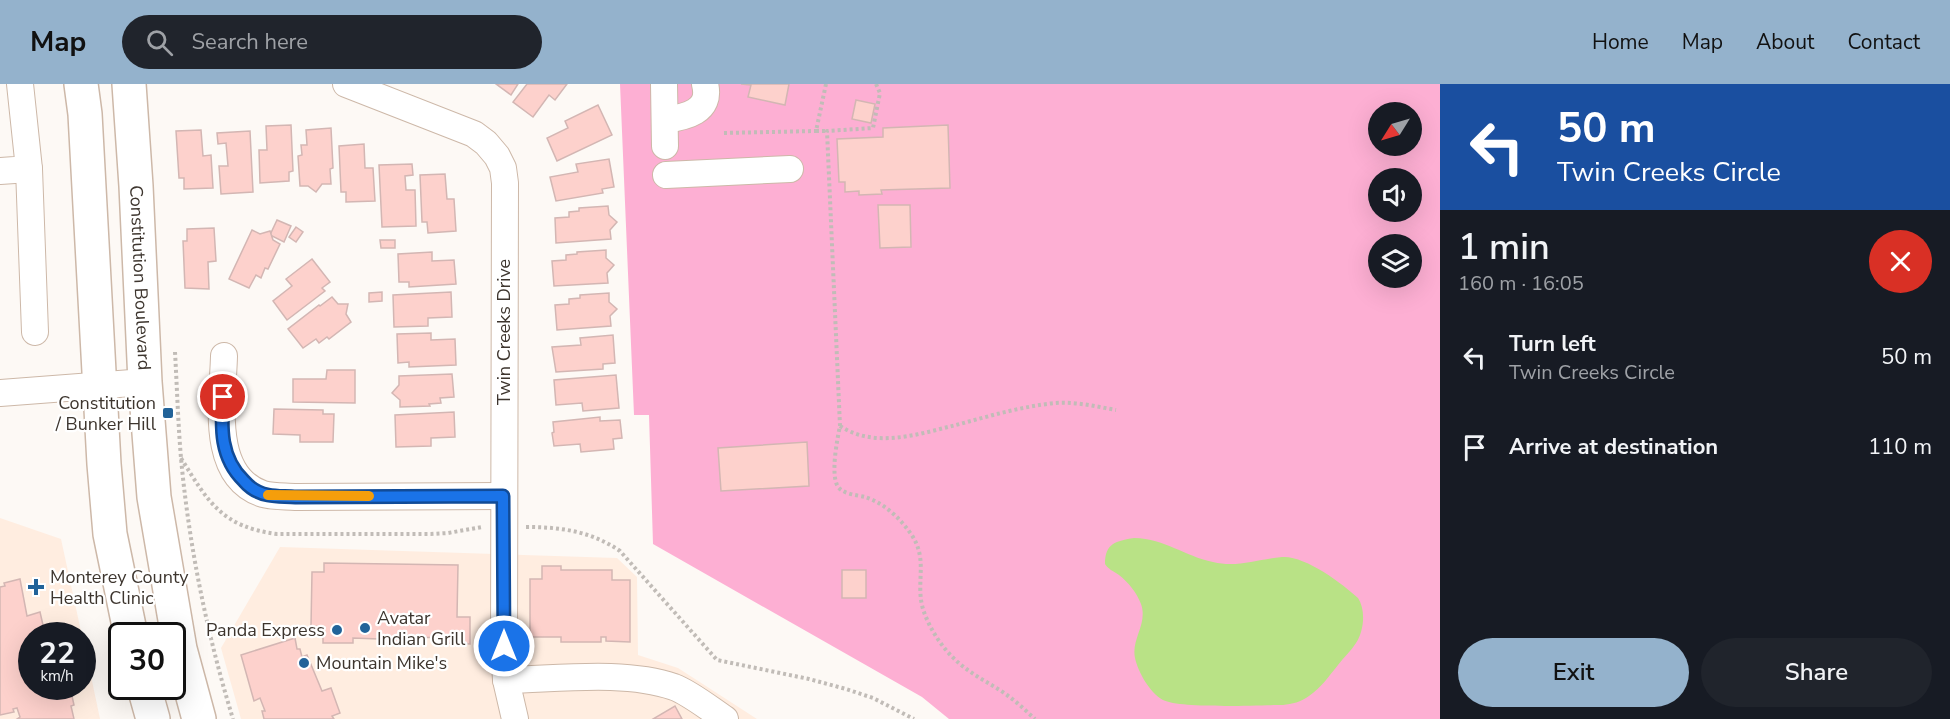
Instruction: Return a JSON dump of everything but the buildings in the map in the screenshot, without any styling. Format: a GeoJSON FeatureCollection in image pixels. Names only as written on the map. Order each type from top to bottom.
{"type":"FeatureCollection","features":[{"type":"Feature","properties":{"kind":"main road"},"geometry":{"type":"LineString","coordinates":[[81,84],[91,203],[99,386],[110,534],[128,622]]}},
{"type":"Feature","properties":{"kind":"main road","name":"Constitution Boulevard"},"geometry":{"type":"LineString","coordinates":[[129,84],[134,141],[145,382],[154,497],[180,649],[199,719]]}},
{"type":"Feature","properties":{"kind":"main road"},"geometry":{"type":"LineString","coordinates":[[148,700],[153,719]]}},
{"type":"Feature","properties":{"kind":"street"},"geometry":{"type":"LineString","coordinates":[[20,84],[29,170],[35,332]]}},
{"type":"Feature","properties":{"kind":"street","name":"Twin Creeks Drive"},"geometry":{"type":"LineString","coordinates":[[346,84],[394,93],[474,134],[491,149],[503,168],[505,183],[504,646],[506,680],[515,719]]}},
{"type":"Feature","properties":{"kind":"street"},"geometry":{"type":"LineString","coordinates":[[664,84],[665,146]]}},
{"type":"Feature","properties":{"kind":"street"},"geometry":{"type":"LineString","coordinates":[[665,120],[696,111],[705,101],[707,93],[705,84]]}},
{"type":"Feature","properties":{"kind":"street"},"geometry":{"type":"LineString","coordinates":[[666,175],[790,169]]}},
{"type":"Feature","properties":{"kind":"street"},"geometry":{"type":"LineString","coordinates":[[0,171],[29,170]]}},
{"type":"Feature","properties":{"kind":"street"},"geometry":{"type":"LineString","coordinates":[[224,356],[223,442],[233,469],[245,483],[259,492],[266,495],[296,497],[503,496]]}},
{"type":"Feature","properties":{"kind":"street"},"geometry":{"type":"LineString","coordinates":[[0,393],[145,382]]}},
{"type":"Feature","properties":{"kind":"street"},"geometry":{"type":"LineString","coordinates":[[506,680],[613,677],[653,682],[676,688],[726,719]]}},
{"type":"Feature","properties":{"kind":"path"},"geometry":{"type":"LineString","coordinates":[[816,131],[826,84]]}},
{"type":"Feature","properties":{"kind":"path"},"geometry":{"type":"LineString","coordinates":[[724,133],[873,128],[880,93],[876,84]]}},
{"type":"Feature","properties":{"kind":"path"},"geometry":{"type":"LineString","coordinates":[[827,131],[840,426],[835,455],[838,487],[842,491],[884,506],[909,531],[920,551],[921,601],[934,633],[955,660],[1009,696],[1035,719]]}},
{"type":"Feature","properties":{"kind":"path"},"geometry":{"type":"LineString","coordinates":[[175,352],[181,458],[192,545],[216,664],[233,719]]}},
{"type":"Feature","properties":{"kind":"path"},"geometry":{"type":"LineString","coordinates":[[840,426],[861,436],[893,438],[1046,404],[1069,403],[1116,410]]}},
{"type":"Feature","properties":{"kind":"path"},"geometry":{"type":"LineString","coordinates":[[532,527],[562,528],[588,534],[620,551],[717,660],[846,689],[873,698],[914,719]]}},
{"type":"Feature","properties":{"kind":"shaded area"},"geometry":{"type":"Polygon","coordinates":[[[620,84],[1440,84],[1440,719],[949,719],[922,697],[653,544],[649,415],[634,415],[620,84]]]}},
{"type":"Feature","properties":{"kind":"shaded area","name":"Monterey County Health Clinic"},"geometry":{"type":"Polygon","coordinates":[[[0,518],[61,539],[79,622],[18,622],[18,700],[96,700],[100,719],[0,719],[0,518]]]}},
{"type":"Feature","properties":{"kind":"shaded area"},"geometry":{"type":"Polygon","coordinates":[[[1134,538],[1156,541],[1222,564],[1239,564],[1282,557],[1301,560],[1333,578],[1358,598],[1363,614],[1359,638],[1321,686],[1303,700],[1283,705],[1220,706],[1186,705],[1163,700],[1145,682],[1135,658],[1135,644],[1143,611],[1141,604],[1126,581],[1105,564],[1109,547],[1122,540],[1134,538]]]}},
{"type":"Feature","properties":{"kind":"shaded area"},"geometry":{"type":"Polygon","coordinates":[[[280,547],[617,558],[637,577],[638,655],[678,668],[757,719],[241,719],[221,648],[280,547]]]}},
{"type":"Feature","properties":{"kind":"slow traffic"},"geometry":{"type":"LineString","coordinates":[[268,495],[369,496]]}},
{"type":"Feature","properties":{"kind":"place","name":"Constitution / Bunker Hill"},"geometry":{"type":"Point","coordinates":[168,413]}},
{"type":"Feature","properties":{"kind":"place","name":"Monterey County Health Clinic"},"geometry":{"type":"Point","coordinates":[36,587]}},
{"type":"Feature","properties":{"kind":"place","name":"Avatar Indian Grill"},"geometry":{"type":"Point","coordinates":[365,628]}},
{"type":"Feature","properties":{"kind":"place","name":"Panda Express"},"geometry":{"type":"Point","coordinates":[337,630]}},
{"type":"Feature","properties":{"kind":"place","name":"Mountain Mike's"},"geometry":{"type":"Point","coordinates":[304,663]}},
{"type":"Feature","properties":{"kind":"route"},"geometry":{"type":"LineString","coordinates":[[223,397],[225,452],[233,469],[245,483],[266,495],[296,497],[503,496],[504,646]]}}]}
